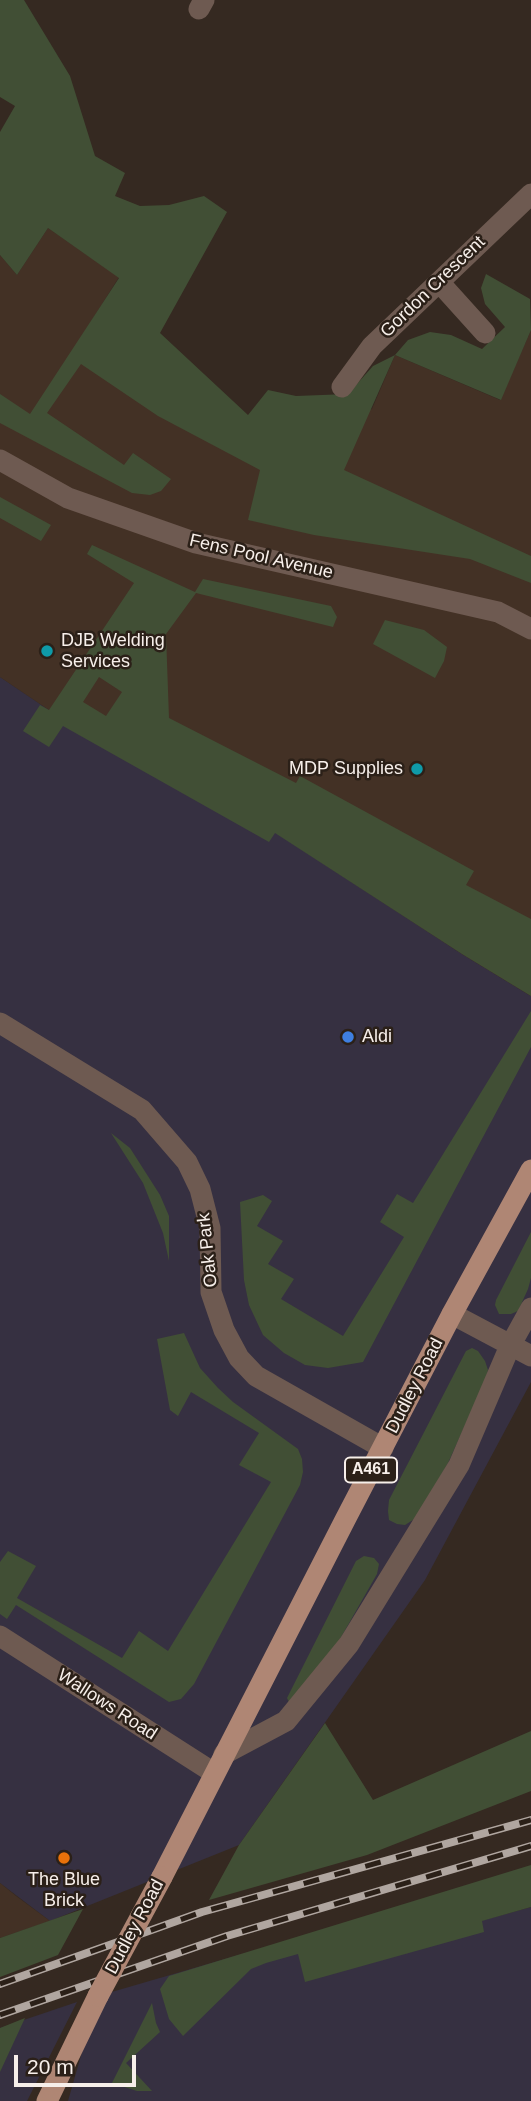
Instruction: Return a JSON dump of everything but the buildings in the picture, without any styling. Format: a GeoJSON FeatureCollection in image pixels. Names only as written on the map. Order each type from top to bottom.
{"type":"FeatureCollection","features":[{"type":"Feature","properties":{"kind":"main road","name":"Dudley Road"},"geometry":{"type":"LineString","coordinates":[[47,2101],[98,1996],[452,1314],[531,1170]]}},
{"type":"Feature","properties":{"kind":"street","name":"Gordon Crescent"},"geometry":{"type":"LineString","coordinates":[[342,387],[372,346],[531,194]]}},
{"type":"Feature","properties":{"kind":"street"},"geometry":{"type":"LineString","coordinates":[[439,282],[485,333]]}},
{"type":"Feature","properties":{"kind":"street","name":"Fens Pool Avenue"},"geometry":{"type":"LineString","coordinates":[[0,460],[68,498],[196,543],[498,612],[531,629]]}},
{"type":"Feature","properties":{"kind":"street","name":"Oak Park"},"geometry":{"type":"LineString","coordinates":[[0,1023],[142,1110],[187,1162],[200,1189],[210,1228],[211,1292],[224,1330],[239,1357],[256,1376],[383,1448]]}},
{"type":"Feature","properties":{"kind":"street"},"geometry":{"type":"LineString","coordinates":[[219,1763],[286,1721],[349,1644],[459,1465],[510,1346],[531,1308]]}},
{"type":"Feature","properties":{"kind":"street"},"geometry":{"type":"LineString","coordinates":[[452,1314],[531,1356]]}},
{"type":"Feature","properties":{"kind":"street","name":"Wallows Road"},"geometry":{"type":"LineString","coordinates":[[0,1636],[219,1763]]}},
{"type":"Feature","properties":{"kind":"shaded area"},"geometry":{"type":"Polygon","coordinates":[[[48,228],[119,277],[82,336],[265,453],[372,409],[395,355],[500,400],[531,330],[531,996],[275,832],[49,710],[0,677],[0,255],[17,275],[48,228]]]}},
{"type":"Feature","properties":{"kind":"shaded area"},"geometry":{"type":"Polygon","coordinates":[[[0,677],[49,710],[275,832],[531,996],[531,1382],[425,1580],[239,1845],[50,1921],[0,1883],[0,677]]]}},
{"type":"Feature","properties":{"kind":"shaded area"},"geometry":{"type":"Polygon","coordinates":[[[0,1883],[16,1896],[50,1921],[0,1938],[0,1883]]]}},
{"type":"Feature","properties":{"kind":"shaded area"},"geometry":{"type":"Polygon","coordinates":[[[531,1907],[531,2101],[68,2101],[98,1996],[304,1936],[313,1967],[531,1907]]]}},
{"type":"Feature","properties":{"kind":"shaded area"},"geometry":{"type":"Polygon","coordinates":[[[77,2002],[27,2101],[0,2101],[0,2028],[77,2002]]]}},
{"type":"Feature","properties":{"kind":"green space"},"geometry":{"type":"Polygon","coordinates":[[[0,0],[24,0],[70,76],[95,156],[125,173],[115,196],[140,206],[169,205],[204,196],[227,212],[160,333],[248,415],[268,390],[296,396],[348,394],[373,366],[395,355],[344,470],[531,556],[531,583],[470,559],[314,535],[248,520],[260,470],[158,416],[81,364],[47,413],[124,465],[133,453],[171,479],[161,491],[150,495],[132,493],[0,423],[0,394],[30,414],[119,278],[48,228],[17,275],[0,255],[0,132],[15,106],[0,97],[0,0]]]}},
{"type":"Feature","properties":{"kind":"green space"},"geometry":{"type":"Polygon","coordinates":[[[486,274],[530,299],[531,330],[501,400],[395,355],[408,340],[430,332],[451,335],[482,349],[505,327],[485,304],[481,288],[486,274]]]}},
{"type":"Feature","properties":{"kind":"green space"},"geometry":{"type":"Polygon","coordinates":[[[0,497],[51,525],[41,541],[0,518],[0,497]]]}},
{"type":"Feature","properties":{"kind":"green space"},"geometry":{"type":"Polygon","coordinates":[[[92,545],[195,592],[203,579],[331,606],[337,617],[333,627],[196,593],[166,634],[169,718],[296,783],[300,776],[474,871],[466,885],[531,919],[531,996],[275,833],[269,842],[63,726],[49,747],[23,731],[40,705],[49,710],[134,583],[87,554],[92,545]],[[99,677],[83,702],[106,716],[122,692],[99,677]]]}},
{"type":"Feature","properties":{"kind":"green space"},"geometry":{"type":"Polygon","coordinates":[[[385,620],[424,630],[447,647],[444,661],[435,678],[373,644],[385,620]]]}},
{"type":"Feature","properties":{"kind":"green space"},"geometry":{"type":"Polygon","coordinates":[[[531,1011],[531,1047],[363,1362],[328,1368],[305,1365],[284,1353],[263,1335],[249,1305],[244,1280],[240,1202],[263,1195],[272,1201],[257,1226],[283,1241],[268,1264],[294,1279],[281,1299],[343,1336],[404,1237],[380,1222],[397,1194],[413,1203],[531,1011]]]}},
{"type":"Feature","properties":{"kind":"green space"},"geometry":{"type":"Polygon","coordinates":[[[111,1133],[130,1148],[160,1195],[169,1216],[169,1261],[163,1233],[143,1183],[111,1133]]]}},
{"type":"Feature","properties":{"kind":"green space"},"geometry":{"type":"Polygon","coordinates":[[[531,1232],[531,1278],[528,1289],[518,1311],[499,1314],[496,1300],[531,1232]]]}},
{"type":"Feature","properties":{"kind":"green space"},"geometry":{"type":"Polygon","coordinates":[[[184,1333],[200,1368],[218,1388],[298,1449],[303,1472],[300,1485],[194,1684],[181,1699],[169,1702],[16,1605],[7,1619],[0,1614],[0,1562],[8,1551],[36,1566],[17,1598],[122,1658],[139,1631],[168,1651],[271,1482],[239,1465],[259,1433],[191,1392],[178,1416],[170,1410],[157,1339],[184,1333]]]}},
{"type":"Feature","properties":{"kind":"green space"},"geometry":{"type":"Polygon","coordinates":[[[472,1348],[478,1351],[485,1361],[488,1370],[485,1381],[448,1463],[416,1518],[405,1525],[397,1524],[389,1520],[389,1500],[466,1351],[472,1348]]]}},
{"type":"Feature","properties":{"kind":"green space"},"geometry":{"type":"Polygon","coordinates":[[[364,1556],[374,1558],[379,1564],[377,1574],[336,1646],[289,1702],[287,1698],[356,1561],[364,1556]]]}},
{"type":"Feature","properties":{"kind":"green space"},"geometry":{"type":"Polygon","coordinates":[[[325,1723],[373,1800],[531,1731],[531,1791],[367,1855],[209,1900],[239,1845],[325,1723]]]}},
{"type":"Feature","properties":{"kind":"green space"},"geometry":{"type":"Polygon","coordinates":[[[531,1865],[531,1907],[482,1921],[484,1932],[305,1982],[298,1954],[251,1969],[183,2036],[169,2019],[160,1989],[169,1976],[531,1865]]]}},
{"type":"Feature","properties":{"kind":"green space"},"geometry":{"type":"Polygon","coordinates":[[[83,1909],[58,1955],[0,1977],[0,1938],[83,1909]]]}},
{"type":"Feature","properties":{"kind":"green space"},"geometry":{"type":"Polygon","coordinates":[[[152,2003],[160,2032],[126,2063],[152,2091],[137,2091],[112,2083],[152,2003]]]}},
{"type":"Feature","properties":{"kind":"green space"},"geometry":{"type":"Polygon","coordinates":[[[25,2018],[0,2072],[0,2028],[25,2018]]]}},
{"type":"Feature","properties":{"kind":"railway"},"geometry":{"type":"LineString","coordinates":[[0,1984],[202,1912],[531,1820]]}},
{"type":"Feature","properties":{"kind":"railway"},"geometry":{"type":"LineString","coordinates":[[0,2015],[227,1936],[531,1846]]}},
{"type":"Feature","properties":{"kind":"place","name":"DJB Welding Services"},"geometry":{"type":"Point","coordinates":[47,651]}},
{"type":"Feature","properties":{"kind":"place","name":"MDP Supplies"},"geometry":{"type":"Point","coordinates":[417,769]}},
{"type":"Feature","properties":{"kind":"place","name":"Aldi"},"geometry":{"type":"Point","coordinates":[348,1037]}},
{"type":"Feature","properties":{"kind":"place","name":"The Blue Brick"},"geometry":{"type":"Point","coordinates":[64,1858]}}]}
